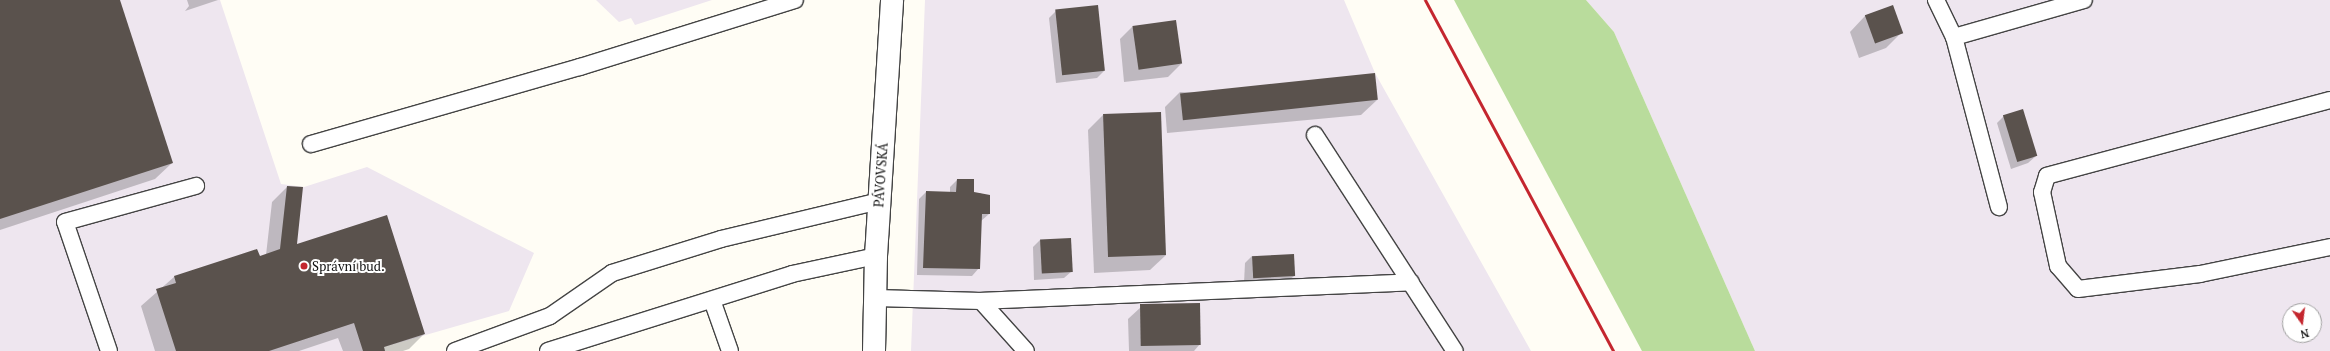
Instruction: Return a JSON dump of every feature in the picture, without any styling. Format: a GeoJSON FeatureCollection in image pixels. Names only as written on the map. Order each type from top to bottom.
{"type":"FeatureCollection","features":[{"type":"Feature","properties":{"kind":"street","name":"PÁVOVSKÁ"},"geometry":{"type":"LineString","coordinates":[[874,351],[876,256],[892,0]]}},
{"type":"Feature","properties":{"kind":"lane"},"geometry":{"type":"LineString","coordinates":[[311,144],[580,66],[796,0]]}},
{"type":"Feature","properties":{"kind":"lane"},"geometry":{"type":"LineString","coordinates":[[1936,0],[1954,37],[1999,207]]}},
{"type":"Feature","properties":{"kind":"lane"},"geometry":{"type":"LineString","coordinates":[[1954,37],[2084,0]]}},
{"type":"Feature","properties":{"kind":"lane"},"geometry":{"type":"LineString","coordinates":[[2330,100],[2047,176],[2042,192],[2058,266],[2078,289],[2200,274],[2330,247]]}},
{"type":"Feature","properties":{"kind":"lane"},"geometry":{"type":"LineString","coordinates":[[1315,135],[1456,351]]}},
{"type":"Feature","properties":{"kind":"lane"},"geometry":{"type":"LineString","coordinates":[[109,351],[65,222],[196,186]]}},
{"type":"Feature","properties":{"kind":"lane"},"geometry":{"type":"LineString","coordinates":[[455,351],[550,316],[612,273],[721,240],[879,201]]}},
{"type":"Feature","properties":{"kind":"lane"},"geometry":{"type":"LineString","coordinates":[[548,351],[792,274],[876,256]]}},
{"type":"Feature","properties":{"kind":"lane"},"geometry":{"type":"LineString","coordinates":[[876,298],[981,301],[1411,282]]}},
{"type":"Feature","properties":{"kind":"lane"},"geometry":{"type":"LineString","coordinates":[[712,300],[730,351]]}},
{"type":"Feature","properties":{"kind":"lane"},"geometry":{"type":"LineString","coordinates":[[981,301],[1026,351]]}},
{"type":"Feature","properties":{"kind":"shaded area"},"geometry":{"type":"Polygon","coordinates":[[[0,0],[220,0],[281,184],[304,187],[367,167],[534,253],[509,311],[384,347],[385,351],[0,351],[0,0]]]}},
{"type":"Feature","properties":{"kind":"shaded area"},"geometry":{"type":"Polygon","coordinates":[[[596,0],[712,0],[635,25],[631,18],[619,22],[596,0]]]}},
{"type":"Feature","properties":{"kind":"shaded area"},"geometry":{"type":"Polygon","coordinates":[[[925,0],[1344,0],[1375,73],[1531,351],[911,351],[925,0]]]}},
{"type":"Feature","properties":{"kind":"shaded area"},"geometry":{"type":"Polygon","coordinates":[[[1586,0],[2330,0],[2330,351],[1755,351],[1614,32],[1586,0]]]}},
{"type":"Feature","properties":{"kind":"green space"},"geometry":{"type":"Polygon","coordinates":[[[1454,0],[1586,0],[1614,32],[1755,351],[1642,351],[1454,0]]]}},
{"type":"Feature","properties":{"kind":"building"},"geometry":{"type":"Polygon","coordinates":[[[0,0],[120,0],[173,163],[0,219],[0,0]]]}},
{"type":"Feature","properties":{"kind":"building"},"geometry":{"type":"Polygon","coordinates":[[[1098,5],[1105,71],[1062,75],[1055,9],[1098,5]]]}},
{"type":"Feature","properties":{"kind":"building"},"geometry":{"type":"Polygon","coordinates":[[[1893,5],[1903,33],[1875,43],[1865,15],[1893,5]]]}},
{"type":"Feature","properties":{"kind":"building"},"geometry":{"type":"Polygon","coordinates":[[[1176,20],[1182,64],[1139,70],[1132,26],[1176,20]]]}},
{"type":"Feature","properties":{"kind":"building"},"geometry":{"type":"Polygon","coordinates":[[[1375,73],[1378,100],[1183,120],[1180,93],[1375,73]]]}},
{"type":"Feature","properties":{"kind":"building"},"geometry":{"type":"Polygon","coordinates":[[[2023,109],[2037,156],[2017,162],[2003,115],[2023,109]]]}},
{"type":"Feature","properties":{"kind":"building"},"geometry":{"type":"Polygon","coordinates":[[[1161,112],[1166,255],[1108,257],[1103,114],[1161,112]]]}},
{"type":"Feature","properties":{"kind":"building"},"geometry":{"type":"Polygon","coordinates":[[[957,179],[974,179],[974,192],[990,195],[990,214],[982,214],[980,269],[923,268],[926,191],[956,192],[957,179]]]}},
{"type":"Feature","properties":{"kind":"building","name":"Správní bud."},"geometry":{"type":"Polygon","coordinates":[[[287,186],[303,187],[297,244],[387,215],[425,334],[384,347],[385,351],[363,351],[354,323],[269,351],[176,351],[156,289],[176,283],[174,276],[257,249],[260,256],[280,249],[287,186]]]}},
{"type":"Feature","properties":{"kind":"building"},"geometry":{"type":"Polygon","coordinates":[[[1071,238],[1073,272],[1042,274],[1040,240],[1071,238]]]}},
{"type":"Feature","properties":{"kind":"building"},"geometry":{"type":"Polygon","coordinates":[[[1294,254],[1295,276],[1253,278],[1252,256],[1294,254]]]}},
{"type":"Feature","properties":{"kind":"building"},"geometry":{"type":"Polygon","coordinates":[[[1200,303],[1201,345],[1141,346],[1140,304],[1200,303]]]}},
{"type":"Feature","properties":{"kind":"railway"},"geometry":{"type":"LineString","coordinates":[[1425,0],[1613,351]]}},
{"type":"Feature","properties":{"kind":"place","name":"Správní bud."},"geometry":{"type":"Point","coordinates":[304,266]}}]}
